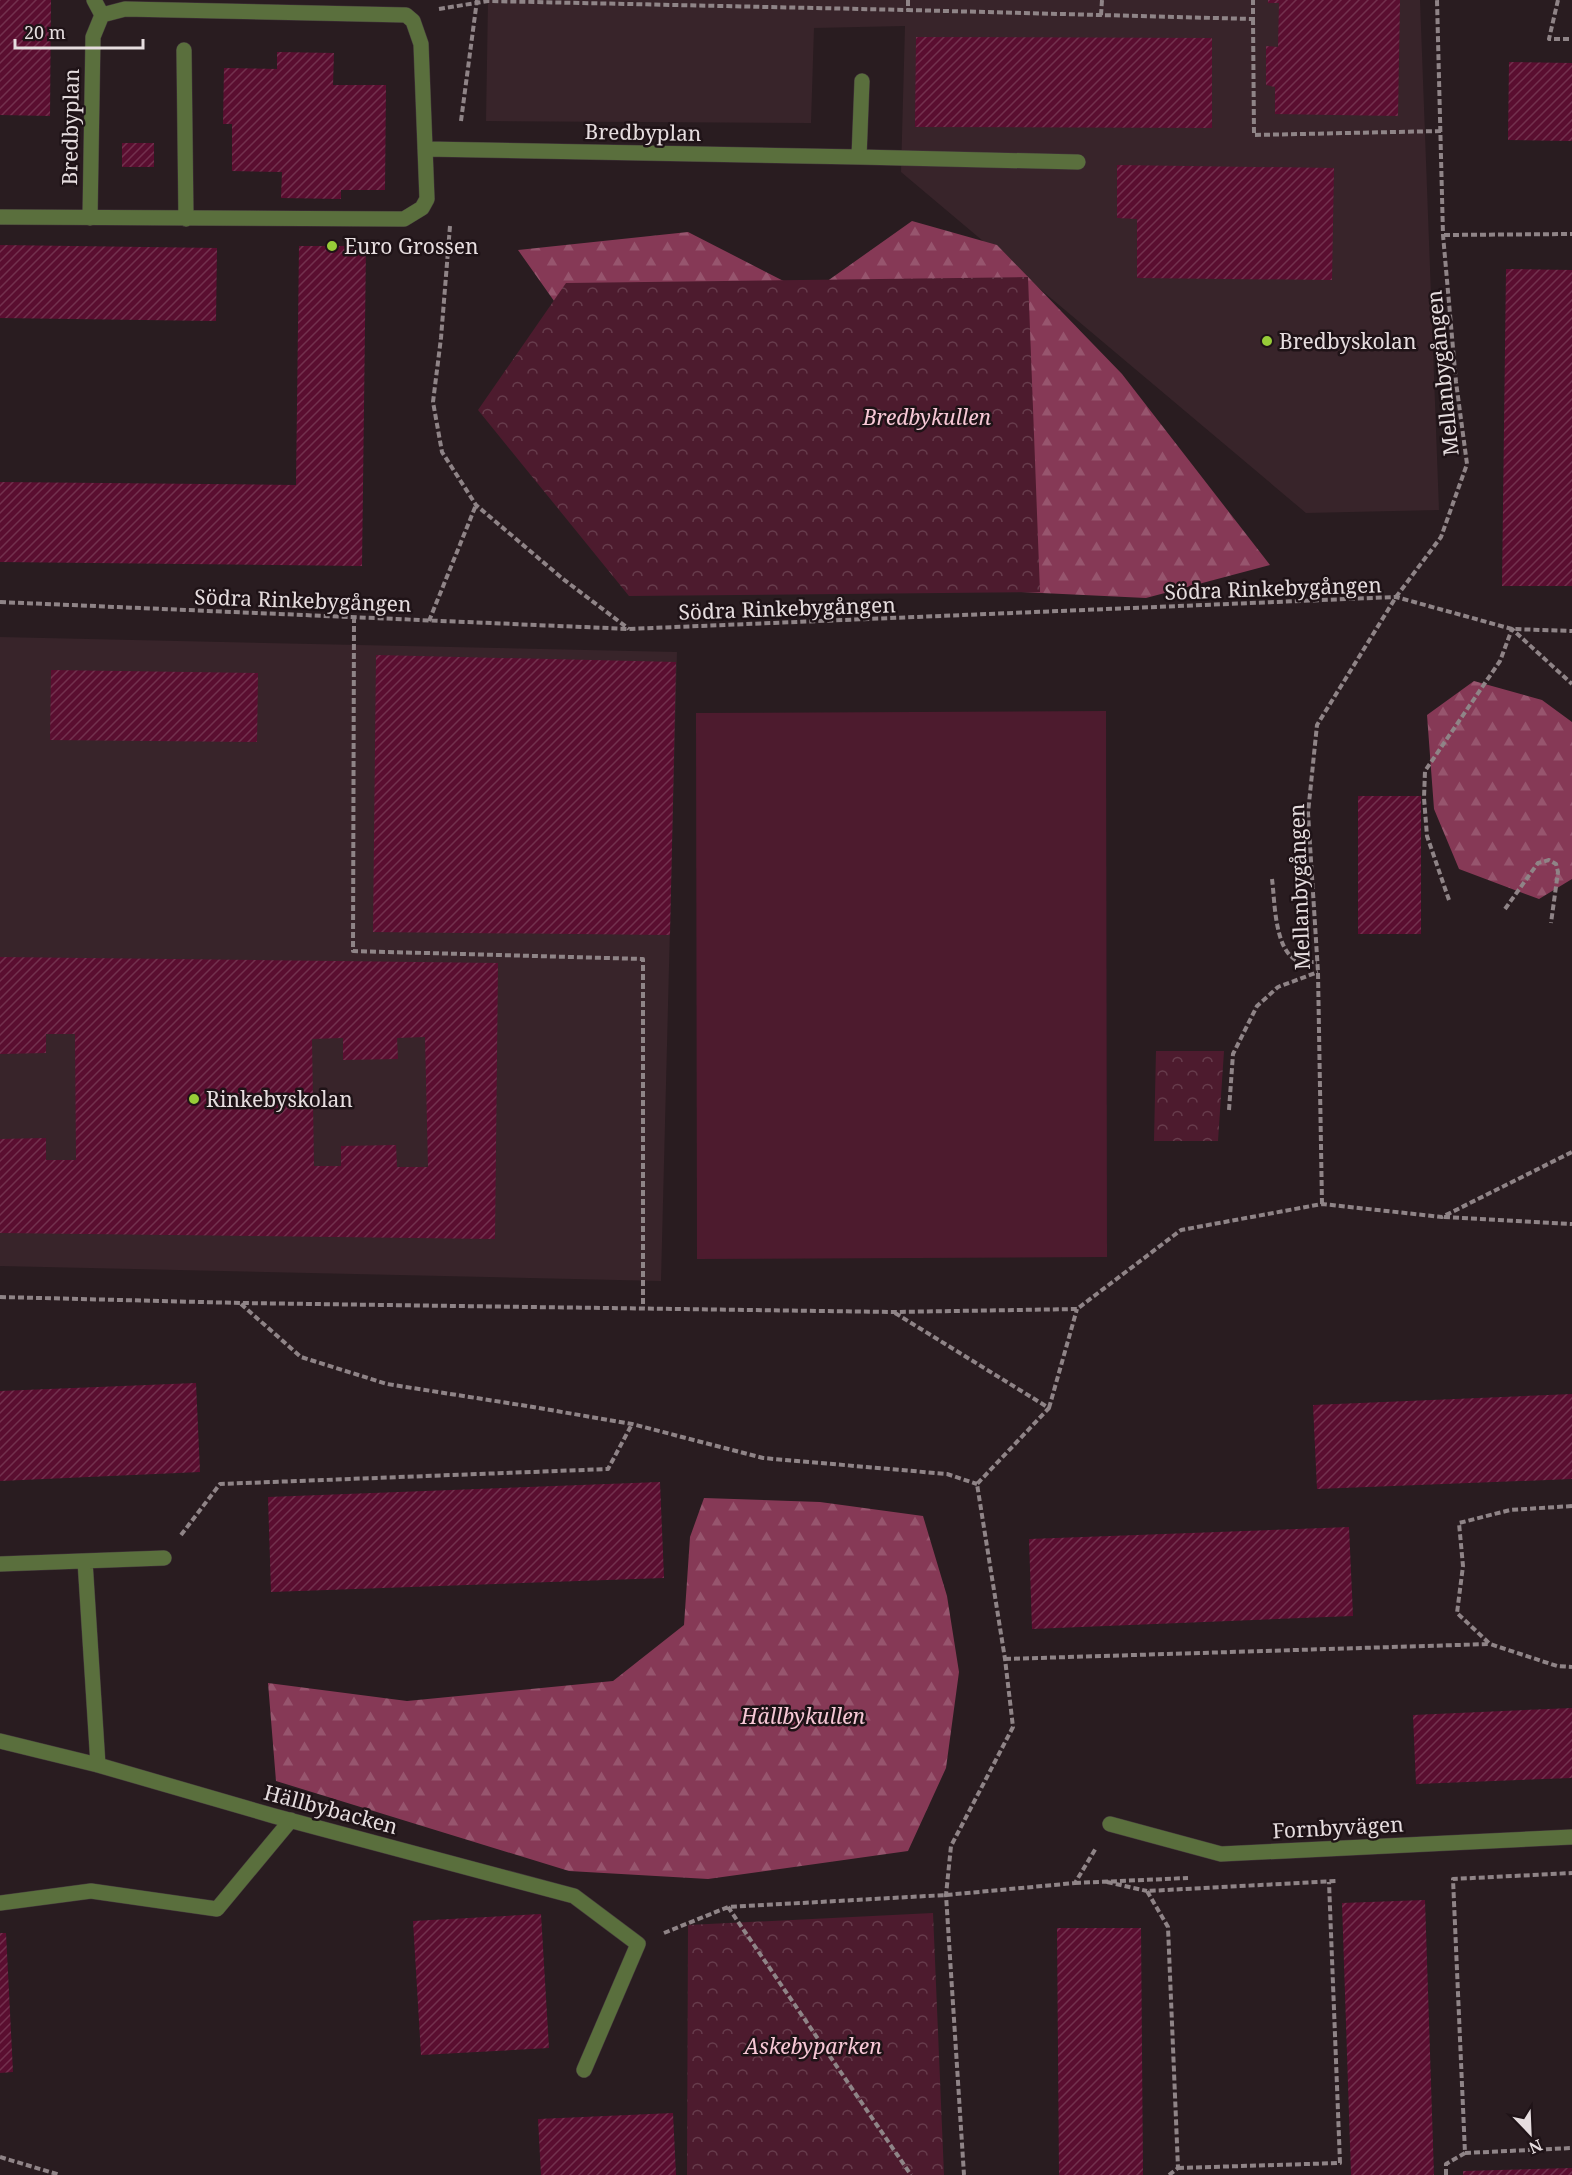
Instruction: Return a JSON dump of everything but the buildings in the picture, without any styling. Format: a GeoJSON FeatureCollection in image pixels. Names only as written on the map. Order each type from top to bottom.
{"type":"FeatureCollection","features":[{"type":"Feature","properties":{"kind":"street"},"geometry":{"type":"LineString","coordinates":[[0,217],[404,219],[422,208],[428,199],[421,44],[413,21],[406,15],[125,9],[102,15],[94,0]]}},
{"type":"Feature","properties":{"kind":"street","name":"Bredbyplan"},"geometry":{"type":"LineString","coordinates":[[90,218],[93,37],[102,15]]}},
{"type":"Feature","properties":{"kind":"street"},"geometry":{"type":"LineString","coordinates":[[184,51],[186,219]]}},
{"type":"Feature","properties":{"kind":"street"},"geometry":{"type":"LineString","coordinates":[[859,157],[862,81]]}},
{"type":"Feature","properties":{"kind":"street","name":"Bredbyplan"},"geometry":{"type":"LineString","coordinates":[[425,149],[1078,162]]}},
{"type":"Feature","properties":{"kind":"street"},"geometry":{"type":"LineString","coordinates":[[0,1564],[164,1558]]}},
{"type":"Feature","properties":{"kind":"street"},"geometry":{"type":"LineString","coordinates":[[85,1561],[98,1765]]}},
{"type":"Feature","properties":{"kind":"street","name":"Hällbybacken"},"geometry":{"type":"LineString","coordinates":[[0,1741],[98,1765],[291,1820],[574,1896],[638,1944]]}},
{"type":"Feature","properties":{"kind":"street"},"geometry":{"type":"LineString","coordinates":[[0,1903],[91,1892],[217,1909],[291,1820]]}},
{"type":"Feature","properties":{"kind":"street","name":"Fornbyvägen"},"geometry":{"type":"LineString","coordinates":[[1110,1824],[1221,1854],[1572,1837]]}},
{"type":"Feature","properties":{"kind":"street"},"geometry":{"type":"LineString","coordinates":[[584,2070],[638,1944]]}},
{"type":"Feature","properties":{"kind":"path"},"geometry":{"type":"LineString","coordinates":[[908,0],[908,10]]}},
{"type":"Feature","properties":{"kind":"path"},"geometry":{"type":"LineString","coordinates":[[1101,15],[1102,0]]}},
{"type":"Feature","properties":{"kind":"path"},"geometry":{"type":"LineString","coordinates":[[1253,0],[1254,135],[1441,131]]}},
{"type":"Feature","properties":{"kind":"path","name":"Mellanbygången"},"geometry":{"type":"LineString","coordinates":[[1323,1204],[1318,972],[1308,813],[1317,725],[1396,597],[1441,537],[1467,464],[1456,382],[1443,235],[1437,0]]}},
{"type":"Feature","properties":{"kind":"path"},"geometry":{"type":"LineString","coordinates":[[1558,0],[1549,39],[1572,39]]}},
{"type":"Feature","properties":{"kind":"path"},"geometry":{"type":"LineString","coordinates":[[406,15],[488,1],[1253,19]]}},
{"type":"Feature","properties":{"kind":"path"},"geometry":{"type":"LineString","coordinates":[[450,226],[441,338],[433,402],[442,452],[477,505],[563,579],[629,629]]}},
{"type":"Feature","properties":{"kind":"path"},"geometry":{"type":"LineString","coordinates":[[1443,235],[1572,234]]}},
{"type":"Feature","properties":{"kind":"path"},"geometry":{"type":"LineString","coordinates":[[429,621],[477,505]]}},
{"type":"Feature","properties":{"kind":"path","name":"Södra Rinkebygången"},"geometry":{"type":"LineString","coordinates":[[0,602],[629,629],[1396,597],[1512,629],[1572,631]]}},
{"type":"Feature","properties":{"kind":"path"},"geometry":{"type":"LineString","coordinates":[[354,617],[353,951],[643,959],[643,1308]]}},
{"type":"Feature","properties":{"kind":"path"},"geometry":{"type":"LineString","coordinates":[[1449,900],[1427,836],[1424,798],[1425,771],[1500,661],[1512,629],[1572,684]]}},
{"type":"Feature","properties":{"kind":"path"},"geometry":{"type":"LineString","coordinates":[[1504,909],[1538,863],[1549,860],[1556,864],[1558,872],[1551,923]]}},
{"type":"Feature","properties":{"kind":"path"},"geometry":{"type":"LineString","coordinates":[[1272,879],[1280,937],[1288,953],[1299,961],[1317,962]]}},
{"type":"Feature","properties":{"kind":"path"},"geometry":{"type":"LineString","coordinates":[[1229,1110],[1233,1054],[1257,1006],[1278,987],[1318,972]]}},
{"type":"Feature","properties":{"kind":"path"},"geometry":{"type":"LineString","coordinates":[[1442,1217],[1572,1152]]}},
{"type":"Feature","properties":{"kind":"path"},"geometry":{"type":"LineString","coordinates":[[0,1297],[240,1303],[894,1312],[1077,1309],[1181,1230],[1323,1204],[1442,1217],[1572,1224]]}},
{"type":"Feature","properties":{"kind":"path"},"geometry":{"type":"LineString","coordinates":[[240,1303],[301,1357],[387,1384],[632,1425],[763,1458],[947,1474],[976,1484]]}},
{"type":"Feature","properties":{"kind":"path"},"geometry":{"type":"LineString","coordinates":[[976,1484],[1048,1408],[1077,1309]]}},
{"type":"Feature","properties":{"kind":"path"},"geometry":{"type":"LineString","coordinates":[[894,1312],[1048,1408]]}},
{"type":"Feature","properties":{"kind":"path"},"geometry":{"type":"LineString","coordinates":[[164,1558],[219,1484],[608,1469],[632,1425]]}},
{"type":"Feature","properties":{"kind":"path"},"geometry":{"type":"LineString","coordinates":[[964,2175],[946,1895],[951,1846],[1013,1727],[1005,1659],[976,1484]]}},
{"type":"Feature","properties":{"kind":"path"},"geometry":{"type":"LineString","coordinates":[[1490,1644],[1457,1613],[1462,1566],[1460,1523],[1510,1510],[1572,1506]]}},
{"type":"Feature","properties":{"kind":"path"},"geometry":{"type":"LineString","coordinates":[[1005,1659],[1490,1644],[1557,1666],[1572,1667]]}},
{"type":"Feature","properties":{"kind":"path"},"geometry":{"type":"LineString","coordinates":[[638,1944],[729,1907],[946,1895],[1075,1882],[1110,1824]]}},
{"type":"Feature","properties":{"kind":"path"},"geometry":{"type":"LineString","coordinates":[[1465,2153],[1453,1879],[1572,1872]]}},
{"type":"Feature","properties":{"kind":"path"},"geometry":{"type":"LineString","coordinates":[[1100,1881],[1147,1891],[1329,1882],[1340,2163],[1178,2168],[1169,2175]]}},
{"type":"Feature","properties":{"kind":"path"},"geometry":{"type":"LineString","coordinates":[[1147,1891],[1168,1927],[1178,2168]]}},
{"type":"Feature","properties":{"kind":"path"},"geometry":{"type":"LineString","coordinates":[[729,1907],[911,2175]]}},
{"type":"Feature","properties":{"kind":"path"},"geometry":{"type":"LineString","coordinates":[[1446,2175],[1446,2164],[1465,2153],[1572,2148]]}},
{"type":"Feature","properties":{"kind":"path"},"geometry":{"type":"LineString","coordinates":[[0,2157],[60,2175]]}},
{"type":"Feature","properties":{"kind":"shaded area","name":"Bredbyskolan"},"geometry":{"type":"Polygon","coordinates":[[[488,0],[1420,0],[1439,510],[1306,513],[901,172],[905,26],[814,28],[811,123],[486,121],[488,0]]]}},
{"type":"Feature","properties":{"kind":"shaded area","name":"Rinkebyskolan"},"geometry":{"type":"Polygon","coordinates":[[[0,637],[677,652],[661,1281],[0,1266],[0,637]]]}},
{"type":"Feature","properties":{"kind":"green space","name":"Bredbykullen"},"geometry":{"type":"Polygon","coordinates":[[[912,221],[997,245],[1122,374],[1270,565],[1146,598],[635,573],[641,424],[518,250],[688,232],[809,294],[912,221]]]}},
{"type":"Feature","properties":{"kind":"green space","name":"Bredbykullen"},"geometry":{"type":"Polygon","coordinates":[[[1028,277],[1040,592],[629,596],[478,410],[566,283],[1028,277]]]}},
{"type":"Feature","properties":{"kind":"green space"},"geometry":{"type":"Polygon","coordinates":[[[1474,681],[1542,700],[1572,722],[1572,879],[1539,899],[1459,869],[1434,809],[1427,715],[1474,681]]]}},
{"type":"Feature","properties":{"kind":"green space"},"geometry":{"type":"Polygon","coordinates":[[[1106,711],[1107,1257],[697,1259],[696,713],[1106,711]]]}},
{"type":"Feature","properties":{"kind":"green space"},"geometry":{"type":"Polygon","coordinates":[[[1156,1051],[1224,1051],[1218,1141],[1154,1141],[1156,1051]]]}},
{"type":"Feature","properties":{"kind":"green space","name":"Hällbykullen"},"geometry":{"type":"Polygon","coordinates":[[[704,1498],[820,1502],[923,1516],[947,1596],[959,1672],[946,1768],[908,1851],[708,1879],[569,1871],[276,1781],[268,1683],[407,1701],[613,1681],[684,1625],[690,1537],[704,1498]]]}},
{"type":"Feature","properties":{"kind":"green space","name":"Askebyparken"},"geometry":{"type":"Polygon","coordinates":[[[933,1913],[944,2175],[687,2175],[688,1925],[933,1913]]]}},
{"type":"Feature","properties":{"kind":"place","name":"Euro Grossen"},"geometry":{"type":"Point","coordinates":[332,246]}},
{"type":"Feature","properties":{"kind":"place","name":"Bredbyskolan"},"geometry":{"type":"Point","coordinates":[1267,341]}},
{"type":"Feature","properties":{"kind":"place","name":"Rinkebyskolan"},"geometry":{"type":"Point","coordinates":[194,1099]}}]}
